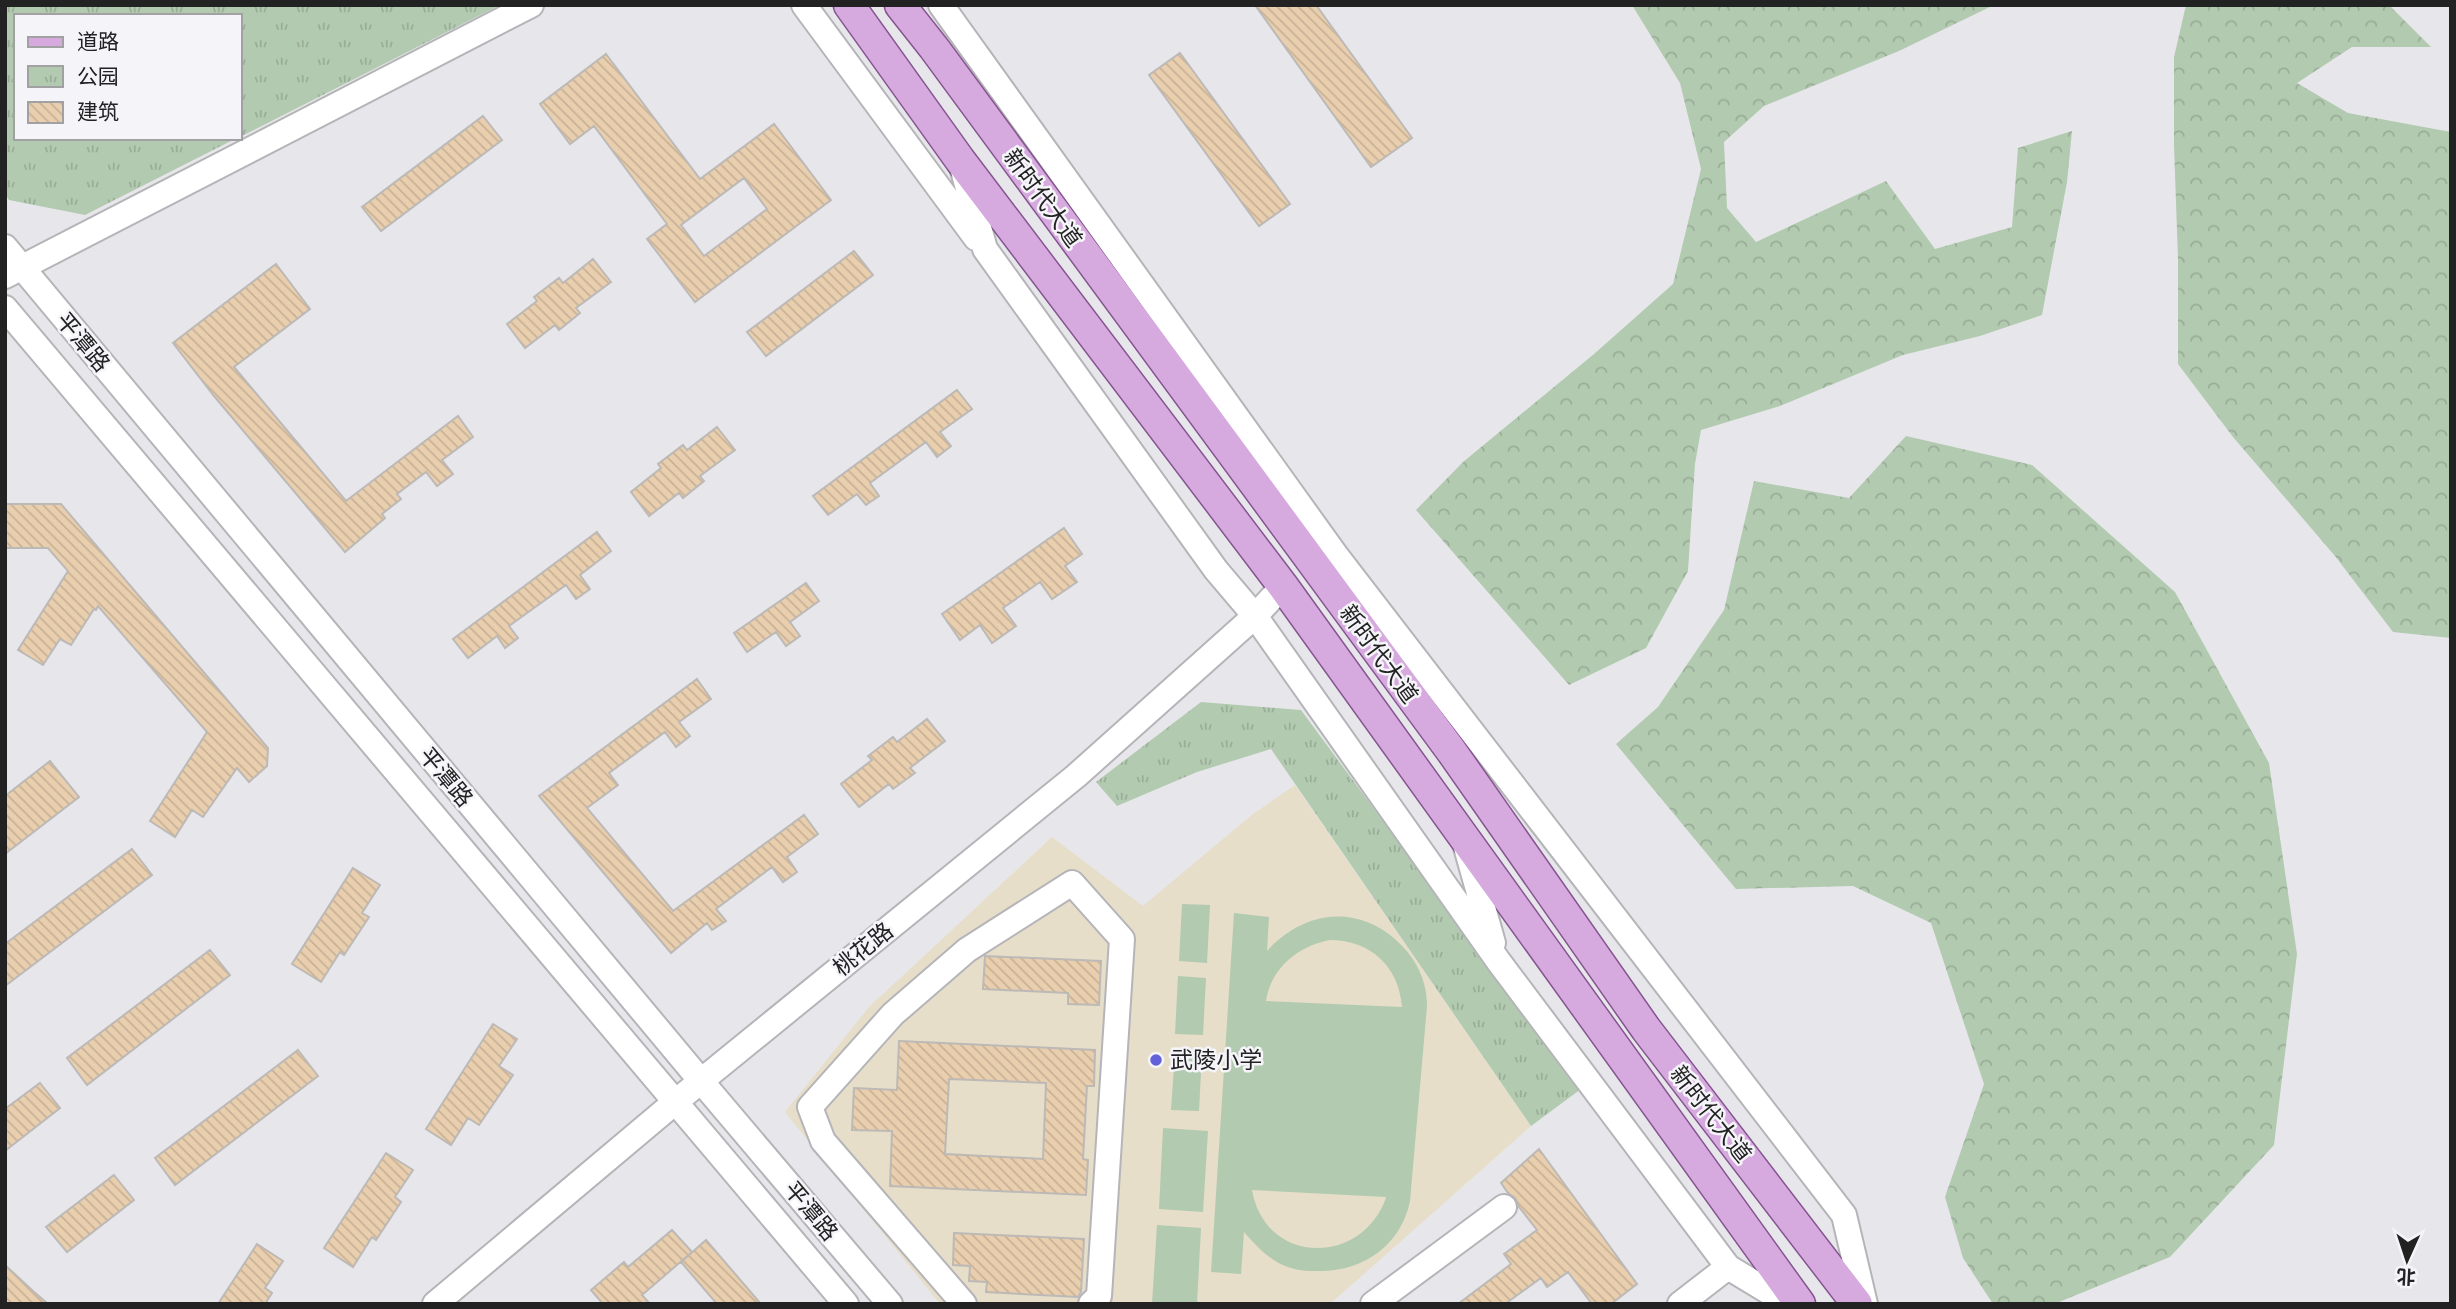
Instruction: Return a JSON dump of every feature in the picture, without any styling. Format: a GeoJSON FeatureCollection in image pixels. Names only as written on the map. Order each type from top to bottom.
{"type":"FeatureCollection","features":[{"type":"Feature","properties":{"kind":"main road","name":"新时代大道"},"geometry":{"type":"LineString","coordinates":[[849,5],[960,160],[1283,586],[1800,1304]]}},
{"type":"Feature","properties":{"kind":"main road","name":"新时代大道"},"geometry":{"type":"LineString","coordinates":[[900,5],[1452,752],[1646,1029],[1857,1304]]}},
{"type":"Feature","properties":{"kind":"street"},"geometry":{"type":"LineString","coordinates":[[10,263],[531,5]]}},
{"type":"Feature","properties":{"kind":"street"},"geometry":{"type":"LineString","coordinates":[[804,5],[985,249],[1216,570],[1255,616],[1499,962],[1760,1304]]}},
{"type":"Feature","properties":{"kind":"street"},"geometry":{"type":"LineString","coordinates":[[941,5],[1335,554],[1844,1215],[1865,1304]]}},
{"type":"Feature","properties":{"kind":"street"},"geometry":{"type":"LineString","coordinates":[[934,48],[1003,92]]}},
{"type":"Feature","properties":{"kind":"street"},"geometry":{"type":"LineString","coordinates":[[960,160],[985,249]]}},
{"type":"Feature","properties":{"kind":"street","name":"平潭路"},"geometry":{"type":"LineString","coordinates":[[10,263],[890,1304]]}},
{"type":"Feature","properties":{"kind":"street","name":"平潭路"},"geometry":{"type":"LineString","coordinates":[[5,308],[846,1304]]}},
{"type":"Feature","properties":{"kind":"street","name":"桃花路"},"geometry":{"type":"LineString","coordinates":[[435,1304],[674,1103],[1076,776],[1255,616],[1283,586]]}},
{"type":"Feature","properties":{"kind":"street"},"geometry":{"type":"LineString","coordinates":[[1462,836],[1499,962]]}},
{"type":"Feature","properties":{"kind":"street"},"geometry":{"type":"LineString","coordinates":[[964,1304],[823,1141],[810,1107],[893,1014],[957,959],[1072,883],[1122,939],[1099,1296],[1091,1304]]}},
{"type":"Feature","properties":{"kind":"street"},"geometry":{"type":"LineString","coordinates":[[1373,1304],[1504,1207]]}},
{"type":"Feature","properties":{"kind":"street"},"geometry":{"type":"LineString","coordinates":[[1680,1304],[1730,1268]]}},
{"type":"Feature","properties":{"kind":"street"},"geometry":{"type":"LineString","coordinates":[[1730,1268],[1789,1304]]}},
{"type":"Feature","properties":{"kind":"shaded area","name":"武陵小学"},"geometry":{"type":"Polygon","coordinates":[[[1295,785],[1531,1126],[1330,1304],[940,1304],[785,1112],[869,1007],[1052,837],[1143,906],[1253,814],[1295,785]]]}},
{"type":"Feature","properties":{"kind":"green space"},"geometry":{"type":"Polygon","coordinates":[[[5,5],[500,5],[242,136],[242,14],[14,14],[14,140],[233,140],[85,215],[9,200],[5,194],[5,5]]]}},
{"type":"Feature","properties":{"kind":"green space"},"geometry":{"type":"Polygon","coordinates":[[[1632,5],[1994,5],[1899,51],[1764,106],[1724,142],[1727,208],[1756,242],[1886,181],[1935,249],[2012,227],[2018,148],[2072,131],[2067,182],[2042,315],[1980,336],[1903,355],[1780,406],[1701,430],[1695,464],[1688,571],[1646,648],[1569,685],[1416,510],[1463,462],[1594,354],[1673,284],[1701,169],[1680,83],[1632,5]]]}},
{"type":"Feature","properties":{"kind":"green space"},"geometry":{"type":"Polygon","coordinates":[[[2186,5],[2389,5],[2431,47],[2352,47],[2297,83],[2348,113],[2451,132],[2451,638],[2393,632],[2335,556],[2233,437],[2178,364],[2174,57],[2186,5]]]}},
{"type":"Feature","properties":{"kind":"green space"},"geometry":{"type":"Polygon","coordinates":[[[1906,436],[2032,465],[2175,592],[2269,763],[2297,954],[2274,1145],[2170,1257],[2054,1304],[1993,1304],[1963,1258],[1945,1197],[1984,1084],[1931,923],[1853,886],[1736,889],[1616,744],[1658,707],[1724,610],[1754,481],[1849,498],[1906,436]]]}},
{"type":"Feature","properties":{"kind":"green space"},"geometry":{"type":"Polygon","coordinates":[[[1201,702],[1301,710],[1581,1089],[1531,1126],[1271,749],[1197,772],[1117,806],[1096,782],[1201,702]]]}},
{"type":"Feature","properties":{"kind":"green space"},"geometry":{"type":"Polygon","coordinates":[[[1182,904],[1210,905],[1207,963],[1179,961],[1182,904]]]}},
{"type":"Feature","properties":{"kind":"green space"},"geometry":{"type":"Polygon","coordinates":[[[1234,913],[1269,917],[1267,951],[1296,928],[1329,917],[1346,917],[1380,928],[1396,940],[1415,962],[1422,978],[1427,1006],[1410,1201],[1405,1217],[1389,1243],[1378,1253],[1350,1267],[1318,1271],[1291,1268],[1271,1258],[1244,1232],[1241,1274],[1211,1272],[1234,913]],[[1330,940],[1307,947],[1288,960],[1274,978],[1266,1001],[1402,1007],[1395,979],[1380,958],[1358,945],[1330,940]],[[1252,1190],[1260,1215],[1275,1233],[1294,1244],[1314,1248],[1336,1246],[1356,1236],[1374,1221],[1386,1198],[1386,1197],[1252,1190]]]}},
{"type":"Feature","properties":{"kind":"green space"},"geometry":{"type":"Polygon","coordinates":[[[1178,976],[1206,978],[1203,1035],[1175,1034],[1178,976]]]}},
{"type":"Feature","properties":{"kind":"green space"},"geometry":{"type":"Polygon","coordinates":[[[1175,1052],[1202,1053],[1199,1111],[1171,1110],[1175,1052]]]}},
{"type":"Feature","properties":{"kind":"green space"},"geometry":{"type":"Polygon","coordinates":[[[1163,1128],[1208,1131],[1203,1212],[1159,1209],[1163,1128]]]}},
{"type":"Feature","properties":{"kind":"green space"},"geometry":{"type":"Polygon","coordinates":[[[1157,1225],[1201,1228],[1197,1304],[1152,1304],[1157,1225]]]}},
{"type":"Feature","properties":{"kind":"building"},"geometry":{"type":"Polygon","coordinates":[[[1255,5],[1316,5],[1412,138],[1371,167],[1255,5]]]}},
{"type":"Feature","properties":{"kind":"building"},"geometry":{"type":"Polygon","coordinates":[[[1180,53],[1290,204],[1259,226],[1149,75],[1180,53]]]}},
{"type":"Feature","properties":{"kind":"building"},"geometry":{"type":"Polygon","coordinates":[[[606,54],[700,179],[774,124],[831,200],[695,302],[647,239],[667,224],[594,126],[570,144],[540,104],[606,54]],[[744,178],[681,225],[704,256],[767,209],[744,178]]]}},
{"type":"Feature","properties":{"kind":"building"},"geometry":{"type":"Polygon","coordinates":[[[483,116],[502,140],[381,231],[362,207],[483,116]]]}},
{"type":"Feature","properties":{"kind":"building"},"geometry":{"type":"Polygon","coordinates":[[[854,251],[873,275],[766,356],[747,332],[854,251]]]}},
{"type":"Feature","properties":{"kind":"building"},"geometry":{"type":"Polygon","coordinates":[[[593,259],[611,282],[576,308],[580,313],[559,330],[555,325],[525,348],[507,324],[537,301],[534,297],[559,278],[563,283],[593,259]]]}},
{"type":"Feature","properties":{"kind":"building"},"geometry":{"type":"Polygon","coordinates":[[[276,264],[310,309],[234,367],[346,501],[458,416],[473,437],[442,460],[453,474],[437,486],[426,472],[397,494],[401,499],[382,514],[385,518],[345,552],[173,343],[276,264]]]}},
{"type":"Feature","properties":{"kind":"building"},"geometry":{"type":"Polygon","coordinates":[[[957,390],[972,409],[940,432],[951,446],[937,457],[926,442],[870,483],[879,496],[866,505],[857,494],[828,515],[813,496],[957,390]]]}},
{"type":"Feature","properties":{"kind":"building"},"geometry":{"type":"Polygon","coordinates":[[[717,427],[735,450],[700,476],[704,481],[683,498],[679,493],[649,516],[631,492],[661,468],[658,464],[683,445],[687,450],[717,427]]]}},
{"type":"Feature","properties":{"kind":"building"},"geometry":{"type":"Polygon","coordinates":[[[5,504],[61,504],[268,748],[267,766],[249,782],[237,768],[203,817],[192,810],[175,837],[150,821],[207,732],[98,606],[71,645],[60,639],[43,665],[18,650],[68,571],[48,548],[5,548],[5,504]]]}},
{"type":"Feature","properties":{"kind":"building"},"geometry":{"type":"Polygon","coordinates":[[[1064,528],[1082,554],[1065,566],[1077,582],[1052,599],[1040,582],[1003,608],[1016,626],[992,643],[980,625],[960,640],[942,614],[1064,528]]]}},
{"type":"Feature","properties":{"kind":"building"},"geometry":{"type":"Polygon","coordinates":[[[597,532],[611,551],[580,575],[590,589],[576,599],[566,585],[509,626],[518,638],[505,648],[497,636],[468,658],[453,639],[597,532]]]}},
{"type":"Feature","properties":{"kind":"building"},"geometry":{"type":"Polygon","coordinates":[[[806,583],[819,601],[790,622],[800,636],[786,646],[776,632],[747,652],[734,633],[806,583]]]}},
{"type":"Feature","properties":{"kind":"building"},"geometry":{"type":"Polygon","coordinates":[[[697,679],[711,699],[679,722],[690,736],[676,747],[665,732],[609,773],[618,785],[587,808],[673,911],[804,815],[818,834],[787,857],[797,872],[783,882],[772,867],[716,909],[726,921],[712,930],[707,923],[671,953],[539,796],[697,679]]]}},
{"type":"Feature","properties":{"kind":"building"},"geometry":{"type":"Polygon","coordinates":[[[927,719],[945,741],[910,768],[915,773],[893,789],[889,784],[859,807],[841,784],[872,760],[868,756],[893,737],[897,742],[927,719]]]}},
{"type":"Feature","properties":{"kind":"building"},"geometry":{"type":"Polygon","coordinates":[[[50,761],[79,797],[5,854],[5,796],[50,761]]]}},
{"type":"Feature","properties":{"kind":"building"},"geometry":{"type":"Polygon","coordinates":[[[132,849],[152,875],[5,986],[5,944],[132,849]]]}},
{"type":"Feature","properties":{"kind":"building"},"geometry":{"type":"Polygon","coordinates":[[[353,868],[380,885],[362,913],[369,917],[344,955],[340,952],[321,982],[292,964],[353,868]]]}},
{"type":"Feature","properties":{"kind":"building"},"geometry":{"type":"Polygon","coordinates":[[[210,950],[230,975],[87,1085],[67,1058],[210,950]]]}},
{"type":"Feature","properties":{"kind":"building"},"geometry":{"type":"Polygon","coordinates":[[[985,956],[1101,961],[1099,1005],[1068,1004],[1068,993],[983,989],[985,956]]]}},
{"type":"Feature","properties":{"kind":"building"},"geometry":{"type":"Polygon","coordinates":[[[493,1024],[517,1039],[499,1066],[513,1075],[479,1125],[468,1118],[451,1145],[426,1129],[493,1024]]]}},
{"type":"Feature","properties":{"kind":"building"},"geometry":{"type":"Polygon","coordinates":[[[899,1041],[1095,1050],[1094,1086],[1087,1086],[1083,1159],[1088,1160],[1086,1195],[890,1186],[892,1131],[852,1130],[854,1088],[897,1090],[899,1041]],[[949,1079],[945,1154],[1043,1159],[1046,1083],[949,1079]]]}},
{"type":"Feature","properties":{"kind":"building"},"geometry":{"type":"Polygon","coordinates":[[[298,1050],[318,1076],[175,1185],[155,1158],[298,1050]]]}},
{"type":"Feature","properties":{"kind":"building"},"geometry":{"type":"Polygon","coordinates":[[[40,1083],[60,1108],[5,1151],[5,1109],[40,1083]]]}},
{"type":"Feature","properties":{"kind":"building"},"geometry":{"type":"Polygon","coordinates":[[[1539,1149],[1637,1284],[1611,1304],[1592,1304],[1568,1272],[1547,1287],[1541,1278],[1505,1304],[1458,1304],[1511,1264],[1504,1254],[1537,1230],[1501,1183],[1539,1149]]]}},
{"type":"Feature","properties":{"kind":"building"},"geometry":{"type":"Polygon","coordinates":[[[386,1153],[413,1170],[395,1197],[401,1202],[376,1240],[372,1237],[353,1267],[324,1248],[386,1153]]]}},
{"type":"Feature","properties":{"kind":"building"},"geometry":{"type":"Polygon","coordinates":[[[114,1175],[134,1200],[67,1252],[46,1227],[114,1175]]]}},
{"type":"Feature","properties":{"kind":"building"},"geometry":{"type":"Polygon","coordinates":[[[672,1230],[692,1252],[642,1295],[650,1304],[603,1304],[591,1290],[624,1262],[628,1267],[672,1230]]]}},
{"type":"Feature","properties":{"kind":"building"},"geometry":{"type":"Polygon","coordinates":[[[954,1233],[1084,1239],[1081,1292],[1078,1297],[986,1292],[987,1282],[969,1281],[970,1266],[953,1265],[954,1233]]]}},
{"type":"Feature","properties":{"kind":"building"},"geometry":{"type":"Polygon","coordinates":[[[706,1240],[761,1304],[717,1304],[681,1262],[706,1240]]]}},
{"type":"Feature","properties":{"kind":"building"},"geometry":{"type":"Polygon","coordinates":[[[257,1244],[283,1261],[265,1288],[272,1293],[265,1304],[218,1304],[257,1244]]]}},
{"type":"Feature","properties":{"kind":"building"},"geometry":{"type":"Polygon","coordinates":[[[5,1265],[33,1291],[48,1304],[5,1304],[5,1265]]]}},
{"type":"Feature","properties":{"kind":"place","name":"武陵小学"},"geometry":{"type":"Point","coordinates":[1156,1060]}}]}
